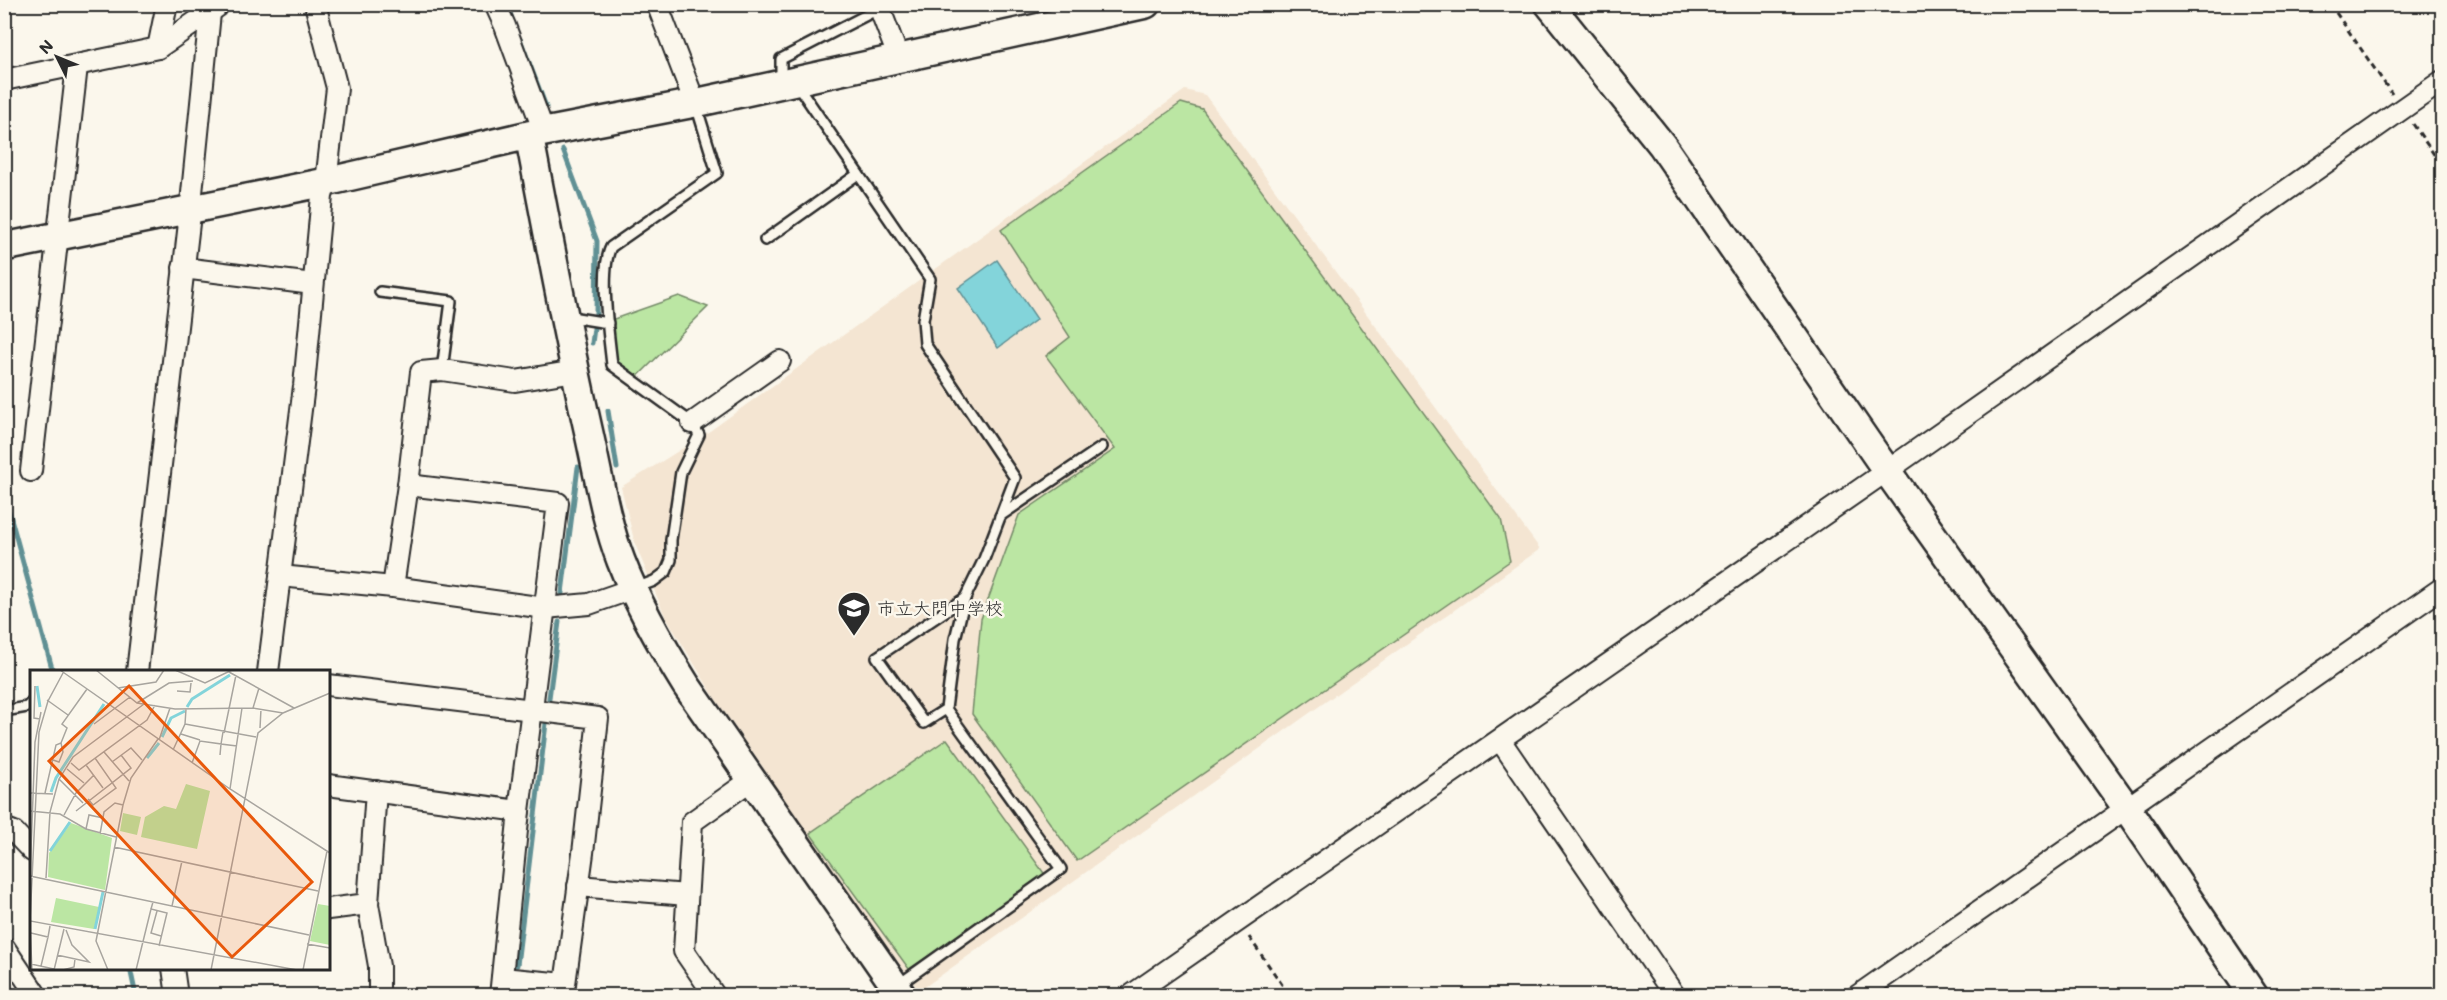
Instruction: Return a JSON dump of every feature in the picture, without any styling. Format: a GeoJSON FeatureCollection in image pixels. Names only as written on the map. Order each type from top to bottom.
{"type":"FeatureCollection","features":[{"type":"Feature","properties":{"kind":"street"},"geometry":{"type":"LineString","coordinates":[[158,48],[167,4]]}},
{"type":"Feature","properties":{"kind":"street"},"geometry":{"type":"LineString","coordinates":[[268,670],[304,386],[322,196],[326,182],[337,88],[315,4]]}},
{"type":"Feature","properties":{"kind":"street"},"geometry":{"type":"LineString","coordinates":[[495,4],[505,26],[537,134],[574,371],[607,513],[632,589],[656,638],[751,780],[899,991]]}},
{"type":"Feature","properties":{"kind":"street"},"geometry":{"type":"LineString","coordinates":[[657,4],[695,102]]}},
{"type":"Feature","properties":{"kind":"street"},"geometry":{"type":"LineString","coordinates":[[4,248],[326,182],[537,134],[788,83],[1146,4]]}},
{"type":"Feature","properties":{"kind":"street"},"geometry":{"type":"LineString","coordinates":[[1549,4],[1662,145],[1887,471],[2126,807],[2254,996]]}},
{"type":"Feature","properties":{"kind":"street"},"geometry":{"type":"LineString","coordinates":[[881,6],[899,59]]}},
{"type":"Feature","properties":{"kind":"street"},"geometry":{"type":"LineString","coordinates":[[4,80],[158,48],[215,9]]}},
{"type":"Feature","properties":{"kind":"street"},"geometry":{"type":"LineString","coordinates":[[137,670],[189,209],[215,9]]}},
{"type":"Feature","properties":{"kind":"street"},"geometry":{"type":"LineString","coordinates":[[31,471],[77,66]]}},
{"type":"Feature","properties":{"kind":"street"},"geometry":{"type":"LineString","coordinates":[[1130,996],[1887,471],[2442,81]]}},
{"type":"Feature","properties":{"kind":"street"},"geometry":{"type":"LineString","coordinates":[[183,268],[313,284]]}},
{"type":"Feature","properties":{"kind":"street"},"geometry":{"type":"LineString","coordinates":[[692,423],[780,361]]}},
{"type":"Feature","properties":{"kind":"street"},"geometry":{"type":"LineString","coordinates":[[393,587],[421,372],[442,370],[515,381],[574,371]]}},
{"type":"Feature","properties":{"kind":"street"},"geometry":{"type":"LineString","coordinates":[[330,685],[531,709],[598,718],[579,886],[565,984],[501,987],[519,811],[531,709],[558,502],[408,485]]}},
{"type":"Feature","properties":{"kind":"street"},"geometry":{"type":"LineString","coordinates":[[280,576],[393,587],[545,608],[590,604],[632,589]]}},
{"type":"Feature","properties":{"kind":"street"},"geometry":{"type":"LineString","coordinates":[[1857,996],[2442,588]]}},
{"type":"Feature","properties":{"kind":"street"},"geometry":{"type":"LineString","coordinates":[[1500,740],[1675,996]]}},
{"type":"Feature","properties":{"kind":"street"},"geometry":{"type":"LineString","coordinates":[[715,996],[684,951],[692,822],[751,780]]}},
{"type":"Feature","properties":{"kind":"street"},"geometry":{"type":"LineString","coordinates":[[330,786],[519,811]]}},
{"type":"Feature","properties":{"kind":"street"},"geometry":{"type":"LineString","coordinates":[[376,791],[368,904],[379,966],[379,996]]}},
{"type":"Feature","properties":{"kind":"street"},"geometry":{"type":"LineString","coordinates":[[4,828],[14,832],[30,849]]}},
{"type":"Feature","properties":{"kind":"street"},"geometry":{"type":"LineString","coordinates":[[579,886],[687,895]]}},
{"type":"Feature","properties":{"kind":"street"},"geometry":{"type":"LineString","coordinates":[[330,909],[368,904]]}},
{"type":"Feature","properties":{"kind":"street"},"geometry":{"type":"LineString","coordinates":[[4,947],[26,965],[37,996]]}},
{"type":"Feature","properties":{"kind":"street"},"geometry":{"type":"LineString","coordinates":[[173,970],[177,996]]}},
{"type":"Feature","properties":{"kind":"lane"},"geometry":{"type":"LineString","coordinates":[[881,6],[781,59],[788,83],[858,174],[930,279],[923,320],[926,344],[1016,478],[965,598],[955,639],[946,709],[1060,869],[899,991]]}},
{"type":"Feature","properties":{"kind":"lane"},"geometry":{"type":"LineString","coordinates":[[632,589],[654,581],[666,572],[671,560],[671,540],[681,472],[699,435],[692,423],[612,365],[606,257],[611,247],[717,173],[695,102]]}},
{"type":"Feature","properties":{"kind":"lane"},"geometry":{"type":"LineString","coordinates":[[765,240],[858,174]]}},
{"type":"Feature","properties":{"kind":"lane"},"geometry":{"type":"LineString","coordinates":[[380,292],[451,301],[442,370]]}},
{"type":"Feature","properties":{"kind":"lane"},"geometry":{"type":"LineString","coordinates":[[564,318],[608,323]]}},
{"type":"Feature","properties":{"kind":"lane"},"geometry":{"type":"LineString","coordinates":[[1000,516],[1102,447]]}},
{"type":"Feature","properties":{"kind":"lane"},"geometry":{"type":"LineString","coordinates":[[946,709],[924,723],[877,657],[965,598]]}},
{"type":"Feature","properties":{"kind":"lane"},"geometry":{"type":"LineString","coordinates":[[4,711],[27,707],[30,704]]}},
{"type":"Feature","properties":{"kind":"path"},"geometry":{"type":"LineString","coordinates":[[2330,4],[2442,166]]}},
{"type":"Feature","properties":{"kind":"path"},"geometry":{"type":"LineString","coordinates":[[1238,920],[1290,996]]}},
{"type":"Feature","properties":{"kind":"shaded area"},"geometry":{"type":"Polygon","coordinates":[[[1185,90],[1205,95],[1540,549],[919,991],[797,824],[762,766],[718,703],[665,616],[635,544],[621,487],[707,433],[1185,90]]]}},
{"type":"Feature","properties":{"kind":"green space"},"geometry":{"type":"Polygon","coordinates":[[[1181,103],[1202,109],[1501,519],[1510,561],[1077,861],[972,714],[981,619],[1019,515],[1115,449],[1046,356],[1070,337],[1001,230],[1181,103]]]}},
{"type":"Feature","properties":{"kind":"green space"},"geometry":{"type":"Polygon","coordinates":[[[679,296],[708,307],[636,378],[618,366],[611,320],[679,296]]]}},
{"type":"Feature","properties":{"kind":"green space"},"geometry":{"type":"Polygon","coordinates":[[[947,739],[1046,876],[909,969],[810,833],[947,739]]]}},
{"type":"Feature","properties":{"kind":"water"},"geometry":{"type":"Polygon","coordinates":[[[997,260],[1037,319],[998,348],[958,288],[997,260]]]}},
{"type":"Feature","properties":{"kind":"waterway"},"geometry":{"type":"LineString","coordinates":[[507,4],[512,19]]}},
{"type":"Feature","properties":{"kind":"waterway"},"geometry":{"type":"LineString","coordinates":[[520,39],[546,107]]}},
{"type":"Feature","properties":{"kind":"waterway"},"geometry":{"type":"LineString","coordinates":[[563,150],[597,241],[596,314],[592,343]]}},
{"type":"Feature","properties":{"kind":"waterway"},"geometry":{"type":"LineString","coordinates":[[608,411],[617,468]]}},
{"type":"Feature","properties":{"kind":"waterway"},"geometry":{"type":"LineString","coordinates":[[562,593],[578,467]]}},
{"type":"Feature","properties":{"kind":"waterway"},"geometry":{"type":"LineString","coordinates":[[4,493],[52,670]]}},
{"type":"Feature","properties":{"kind":"waterway"},"geometry":{"type":"LineString","coordinates":[[549,698],[559,622]]}},
{"type":"Feature","properties":{"kind":"waterway"},"geometry":{"type":"LineString","coordinates":[[517,965],[546,723]]}},
{"type":"Feature","properties":{"kind":"waterway"},"geometry":{"type":"LineString","coordinates":[[130,970],[136,996]]}},
{"type":"Feature","properties":{"kind":"waterway"},"geometry":{"type":"LineString","coordinates":[[516,990],[516,996]]}},
{"type":"Feature","properties":{"kind":"place","name":"市立大門中学校"},"geometry":{"type":"Point","coordinates":[854,637]}}]}
